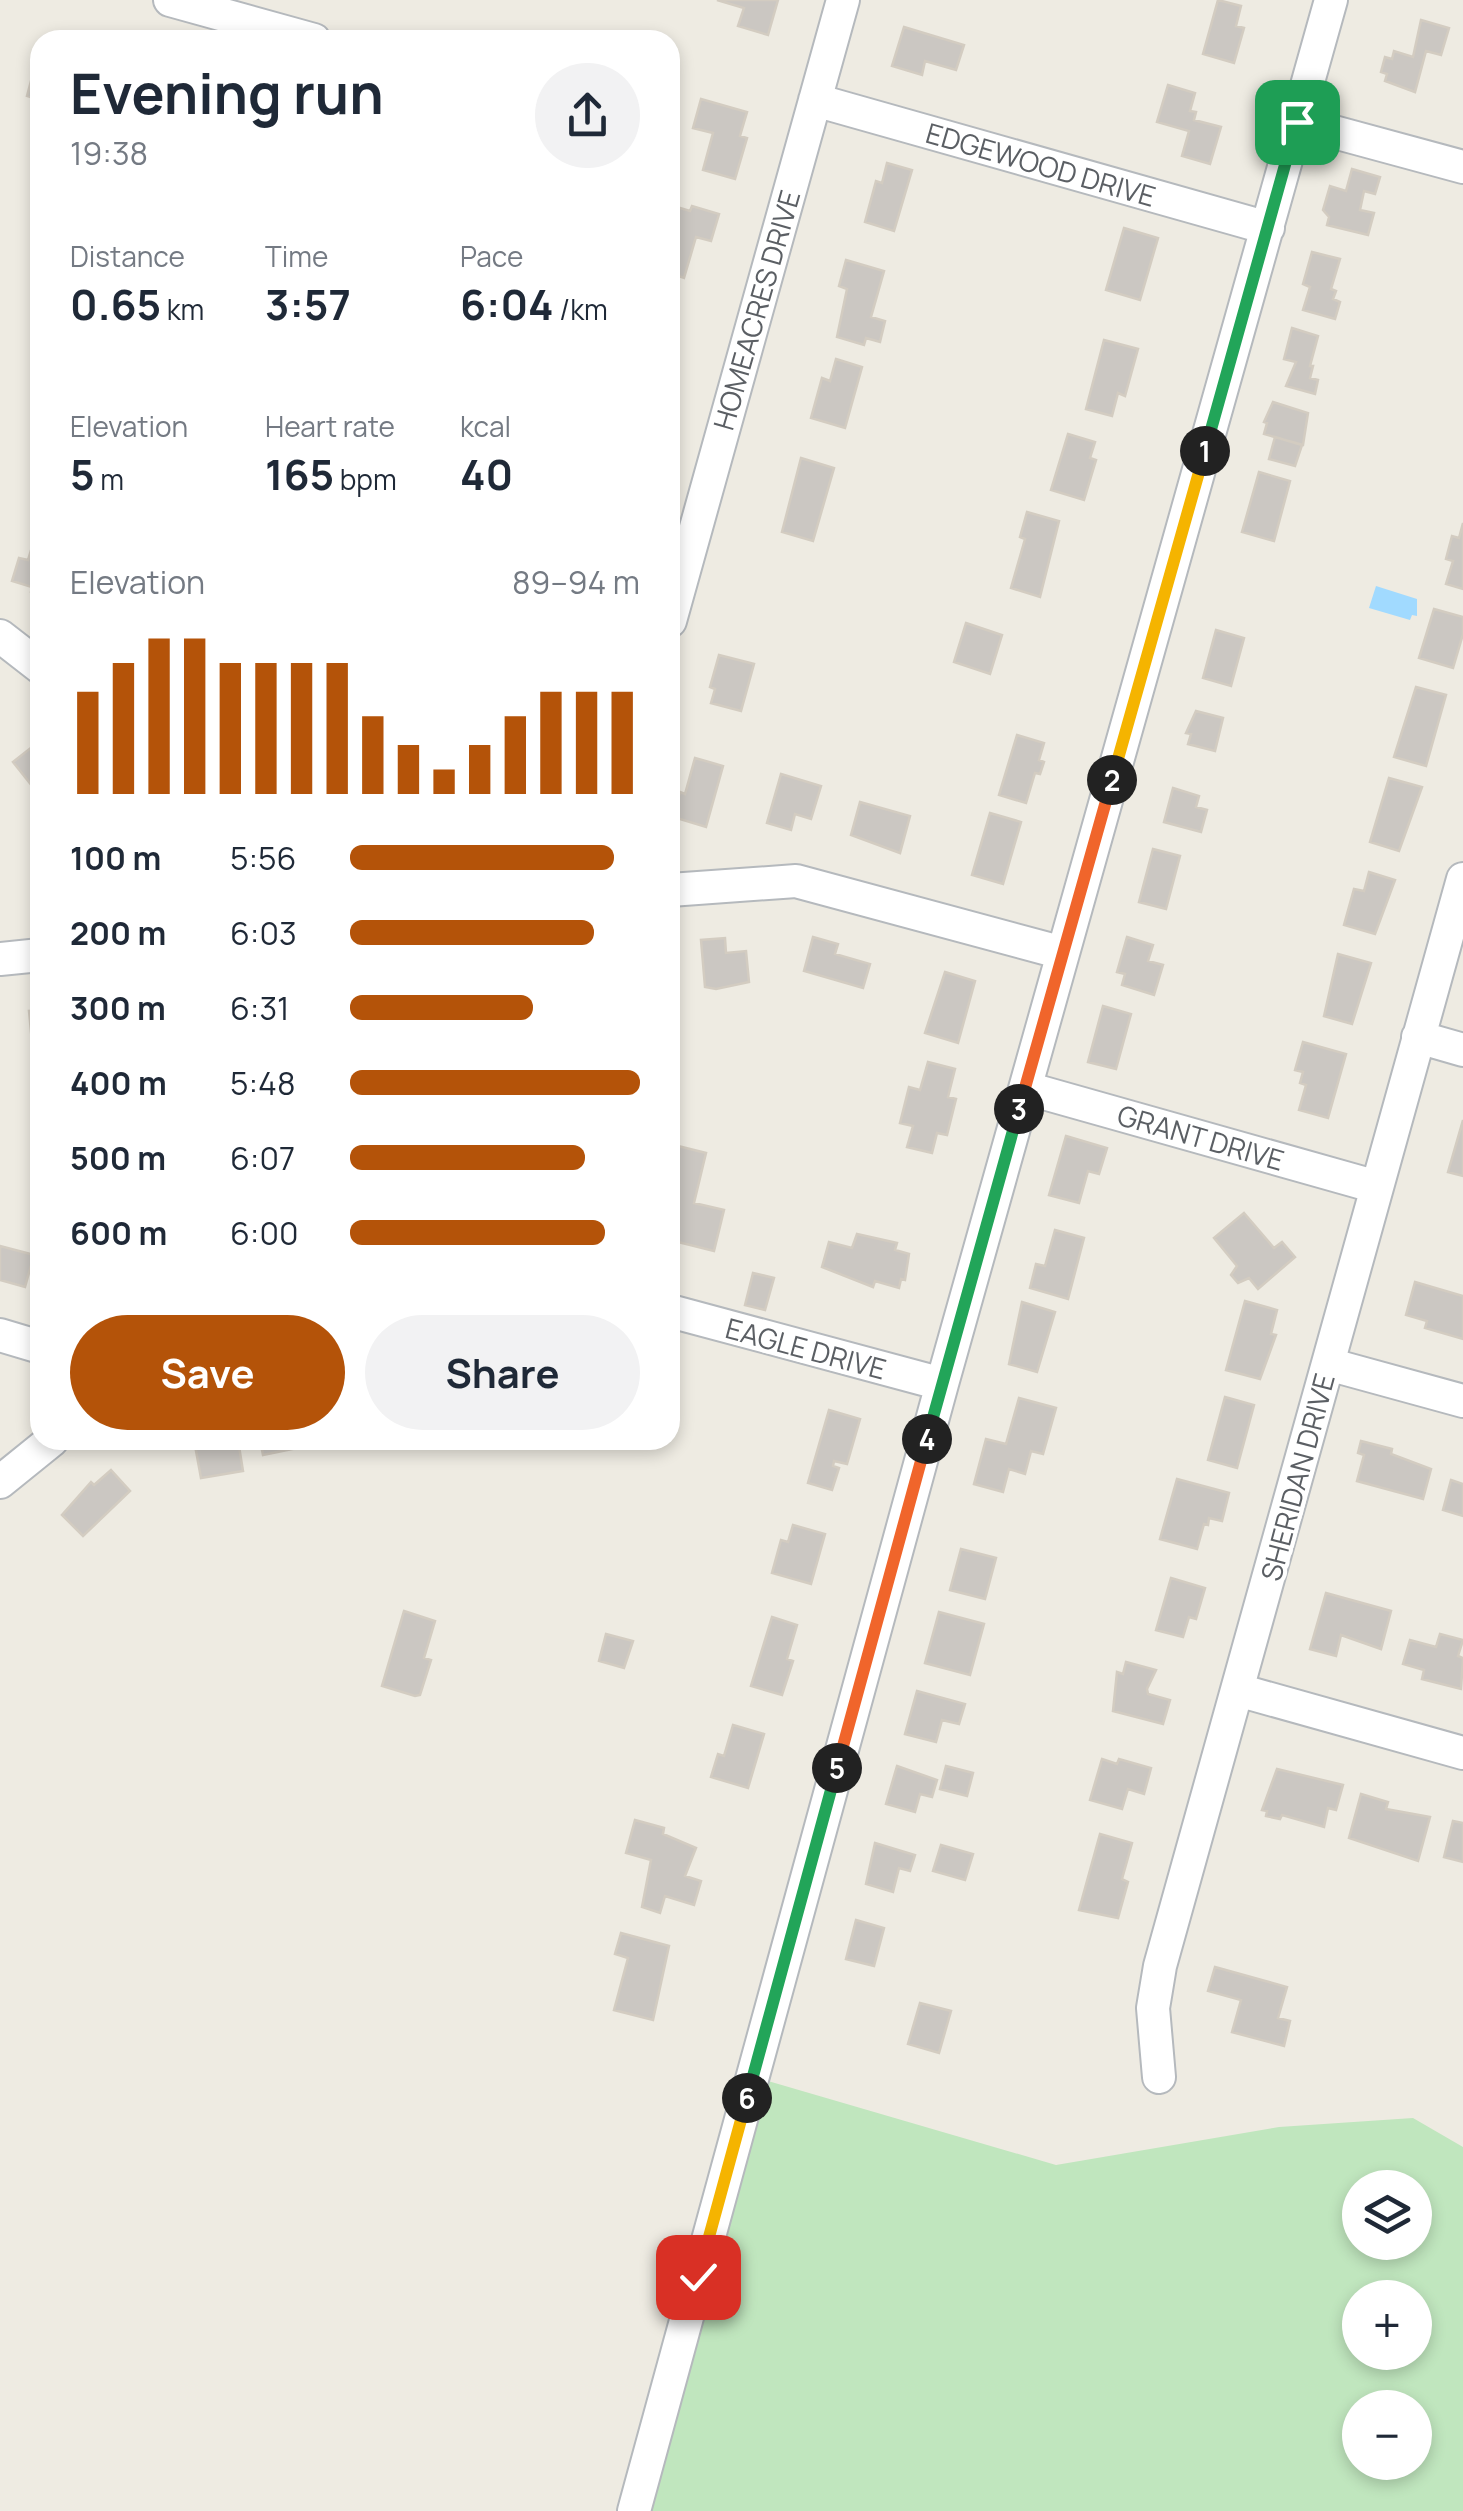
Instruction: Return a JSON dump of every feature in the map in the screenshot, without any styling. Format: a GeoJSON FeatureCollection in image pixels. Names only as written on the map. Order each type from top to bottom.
{"type":"FeatureCollection","features":[{"type":"Feature","properties":{"kind":"street"},"geometry":{"type":"LineString","coordinates":[[170,0],[278,30]]}},
{"type":"Feature","properties":{"kind":"street","name":"HOMEACRES DRIVE"},"geometry":{"type":"LineString","coordinates":[[680,585],[843,0]]}},
{"type":"Feature","properties":{"kind":"street"},"geometry":{"type":"LineString","coordinates":[[634,2511],[942,1384],[1331,0]]}},
{"type":"Feature","properties":{"kind":"street","name":"EDGEWOOD DRIVE"},"geometry":{"type":"LineString","coordinates":[[815,100],[1268,228]]}},
{"type":"Feature","properties":{"kind":"street"},"geometry":{"type":"LineString","coordinates":[[1297,122],[1463,167]]}},
{"type":"Feature","properties":{"kind":"street"},"geometry":{"type":"LineString","coordinates":[[0,636],[30,659]]}},
{"type":"Feature","properties":{"kind":"street","name":"SHERIDAN DRIVE"},"geometry":{"type":"LineString","coordinates":[[1158,2078],[1153,2008],[1160,1966],[1463,879]]}},
{"type":"Feature","properties":{"kind":"street"},"geometry":{"type":"LineString","coordinates":[[680,889],[796,881],[1063,953]]}},
{"type":"Feature","properties":{"kind":"street"},"geometry":{"type":"LineString","coordinates":[[0,959],[30,956]]}},
{"type":"Feature","properties":{"kind":"street"},"geometry":{"type":"LineString","coordinates":[[1418,1038],[1463,1050]]}},
{"type":"Feature","properties":{"kind":"street","name":"GRANT DRIVE"},"geometry":{"type":"LineString","coordinates":[[1026,1088],[1377,1187]]}},
{"type":"Feature","properties":{"kind":"street","name":"EAGLE DRIVE"},"geometry":{"type":"LineString","coordinates":[[680,1314],[942,1384]]}},
{"type":"Feature","properties":{"kind":"street"},"geometry":{"type":"LineString","coordinates":[[0,1335],[30,1343]]}},
{"type":"Feature","properties":{"kind":"street"},"geometry":{"type":"LineString","coordinates":[[1328,1364],[1463,1401]]}},
{"type":"Feature","properties":{"kind":"street"},"geometry":{"type":"LineString","coordinates":[[0,1482],[40,1450]]}},
{"type":"Feature","properties":{"kind":"street"},"geometry":{"type":"LineString","coordinates":[[1238,1690],[1463,1752]]}},
{"type":"Feature","properties":{"kind":"green space"},"geometry":{"type":"Polygon","coordinates":[[[768,2081],[1056,2165],[1279,2127],[1413,2118],[1463,2147],[1463,2511],[647,2511],[768,2081]]]}},
{"type":"Feature","properties":{"kind":"water"},"geometry":{"type":"Polygon","coordinates":[[[1376,586],[1417,599],[1417,616],[1412,615],[1410,620],[1369,608],[1376,586]]]}},
{"type":"Feature","properties":{"kind":"building"},"geometry":{"type":"Polygon","coordinates":[[[717,0],[778,0],[768,35],[738,26],[744,8],[717,0]]]}},
{"type":"Feature","properties":{"kind":"building"},"geometry":{"type":"Polygon","coordinates":[[[1218,0],[1241,6],[1236,26],[1244,28],[1234,63],[1203,54],[1218,0]]]}},
{"type":"Feature","properties":{"kind":"building"},"geometry":{"type":"Polygon","coordinates":[[[1421,20],[1449,28],[1441,55],[1426,51],[1415,92],[1385,81],[1387,74],[1381,72],[1385,57],[1392,59],[1394,51],[1413,57],[1421,20]]]}},
{"type":"Feature","properties":{"kind":"building"},"geometry":{"type":"Polygon","coordinates":[[[904,27],[964,45],[956,70],[925,61],[922,75],[892,66],[904,27]]]}},
{"type":"Feature","properties":{"kind":"building"},"geometry":{"type":"Polygon","coordinates":[[[1168,85],[1195,93],[1190,111],[1196,112],[1194,120],[1221,127],[1210,164],[1182,156],[1189,131],[1157,122],[1168,85]]]}},
{"type":"Feature","properties":{"kind":"building"},"geometry":{"type":"Polygon","coordinates":[[[701,99],[747,112],[740,136],[747,138],[735,179],[703,170],[713,133],[693,128],[701,99]]]}},
{"type":"Feature","properties":{"kind":"building"},"geometry":{"type":"Polygon","coordinates":[[[887,163],[912,170],[894,231],[865,222],[876,181],[882,183],[887,163]]]}},
{"type":"Feature","properties":{"kind":"building"},"geometry":{"type":"Polygon","coordinates":[[[1352,169],[1380,177],[1375,194],[1364,191],[1360,210],[1374,213],[1368,235],[1327,225],[1329,217],[1323,210],[1330,186],[1346,191],[1352,169]]]}},
{"type":"Feature","properties":{"kind":"building"},"geometry":{"type":"Polygon","coordinates":[[[692,206],[719,214],[711,241],[696,237],[684,278],[680,277],[680,208],[690,211],[692,206]]]}},
{"type":"Feature","properties":{"kind":"building"},"geometry":{"type":"Polygon","coordinates":[[[1124,228],[1158,238],[1140,300],[1106,290],[1124,228]]]}},
{"type":"Feature","properties":{"kind":"building"},"geometry":{"type":"Polygon","coordinates":[[[1312,252],[1340,259],[1331,289],[1336,291],[1333,299],[1340,302],[1335,319],[1303,310],[1310,287],[1303,284],[1312,252]]]}},
{"type":"Feature","properties":{"kind":"building"},"geometry":{"type":"Polygon","coordinates":[[[846,260],[884,271],[871,317],[885,321],[880,342],[866,338],[864,345],[837,337],[847,289],[839,286],[846,260]]]}},
{"type":"Feature","properties":{"kind":"building"},"geometry":{"type":"Polygon","coordinates":[[[1292,328],[1318,336],[1310,366],[1310,378],[1318,380],[1315,394],[1286,386],[1296,362],[1284,359],[1292,328]]]}},
{"type":"Feature","properties":{"kind":"building"},"geometry":{"type":"Polygon","coordinates":[[[1104,340],[1138,349],[1125,396],[1118,393],[1112,416],[1086,409],[1104,340]]]}},
{"type":"Feature","properties":{"kind":"building"},"geometry":{"type":"Polygon","coordinates":[[[836,359],[862,367],[845,428],[811,418],[822,378],[830,381],[836,359]]]}},
{"type":"Feature","properties":{"kind":"building"},"geometry":{"type":"Polygon","coordinates":[[[1273,402],[1308,413],[1303,445],[1264,434],[1264,422],[1273,402]]]}},
{"type":"Feature","properties":{"kind":"building"},"geometry":{"type":"Polygon","coordinates":[[[1068,434],[1095,442],[1090,458],[1096,460],[1084,500],[1051,490],[1068,434]]]}},
{"type":"Feature","properties":{"kind":"building"},"geometry":{"type":"Polygon","coordinates":[[[1275,437],[1302,445],[1295,466],[1269,459],[1275,437]]]}},
{"type":"Feature","properties":{"kind":"building"},"geometry":{"type":"Polygon","coordinates":[[[801,458],[834,468],[813,541],[782,532],[801,458]]]}},
{"type":"Feature","properties":{"kind":"building"},"geometry":{"type":"Polygon","coordinates":[[[1259,472],[1290,481],[1274,541],[1242,532],[1259,472]]]}},
{"type":"Feature","properties":{"kind":"building"},"geometry":{"type":"Polygon","coordinates":[[[1027,512],[1059,521],[1040,597],[1011,588],[1025,539],[1020,537],[1027,512]]]}},
{"type":"Feature","properties":{"kind":"building"},"geometry":{"type":"Polygon","coordinates":[[[1463,523],[1463,589],[1446,584],[1453,561],[1446,559],[1452,536],[1459,538],[1463,523]]]}},
{"type":"Feature","properties":{"kind":"building"},"geometry":{"type":"Polygon","coordinates":[[[30,553],[30,586],[12,581],[19,558],[28,560],[30,553]]]}},
{"type":"Feature","properties":{"kind":"building"},"geometry":{"type":"Polygon","coordinates":[[[1434,609],[1463,617],[1463,634],[1453,668],[1419,658],[1434,609]]]}},
{"type":"Feature","properties":{"kind":"building"},"geometry":{"type":"Polygon","coordinates":[[[966,623],[1002,635],[990,674],[954,662],[966,623]]]}},
{"type":"Feature","properties":{"kind":"building"},"geometry":{"type":"Polygon","coordinates":[[[1216,630],[1244,638],[1231,686],[1203,678],[1216,630]]]}},
{"type":"Feature","properties":{"kind":"building"},"geometry":{"type":"Polygon","coordinates":[[[719,655],[754,664],[741,711],[711,703],[715,689],[710,687],[719,655]]]}},
{"type":"Feature","properties":{"kind":"building"},"geometry":{"type":"Polygon","coordinates":[[[1416,687],[1446,695],[1426,766],[1394,757],[1416,687]]]}},
{"type":"Feature","properties":{"kind":"building"},"geometry":{"type":"Polygon","coordinates":[[[1196,711],[1223,718],[1215,751],[1188,744],[1191,734],[1186,733],[1196,711]]]}},
{"type":"Feature","properties":{"kind":"building"},"geometry":{"type":"Polygon","coordinates":[[[1017,735],[1044,743],[1039,760],[1044,762],[1040,774],[1035,773],[1026,803],[999,795],[1017,735]]]}},
{"type":"Feature","properties":{"kind":"building"},"geometry":{"type":"Polygon","coordinates":[[[30,749],[30,783],[13,762],[30,749]]]}},
{"type":"Feature","properties":{"kind":"building"},"geometry":{"type":"Polygon","coordinates":[[[695,758],[723,766],[706,827],[680,819],[680,792],[685,794],[695,758]]]}},
{"type":"Feature","properties":{"kind":"building"},"geometry":{"type":"Polygon","coordinates":[[[781,774],[821,786],[811,819],[795,814],[791,830],[767,823],[781,774]]]}},
{"type":"Feature","properties":{"kind":"building"},"geometry":{"type":"Polygon","coordinates":[[[1389,778],[1422,787],[1399,851],[1370,842],[1389,778]]]}},
{"type":"Feature","properties":{"kind":"building"},"geometry":{"type":"Polygon","coordinates":[[[1173,788],[1199,796],[1196,807],[1207,810],[1201,832],[1164,822],[1173,788]]]}},
{"type":"Feature","properties":{"kind":"building"},"geometry":{"type":"Polygon","coordinates":[[[860,802],[910,816],[900,853],[851,835],[860,802]]]}},
{"type":"Feature","properties":{"kind":"building"},"geometry":{"type":"Polygon","coordinates":[[[990,813],[1021,822],[1003,884],[972,875],[990,813]]]}},
{"type":"Feature","properties":{"kind":"building"},"geometry":{"type":"Polygon","coordinates":[[[1153,849],[1180,856],[1166,909],[1139,902],[1153,849]]]}},
{"type":"Feature","properties":{"kind":"building"},"geometry":{"type":"Polygon","coordinates":[[[1369,872],[1395,880],[1375,934],[1344,925],[1354,889],[1364,891],[1369,872]]]}},
{"type":"Feature","properties":{"kind":"building"},"geometry":{"type":"Polygon","coordinates":[[[813,937],[838,944],[835,954],[870,964],[863,988],[804,971],[813,937]]]}},
{"type":"Feature","properties":{"kind":"building"},"geometry":{"type":"Polygon","coordinates":[[[1127,937],[1153,945],[1148,961],[1163,965],[1154,995],[1122,985],[1125,974],[1117,972],[1127,937]]]}},
{"type":"Feature","properties":{"kind":"building"},"geometry":{"type":"Polygon","coordinates":[[[725,938],[726,953],[746,951],[749,982],[716,989],[705,987],[701,940],[725,938]]]}},
{"type":"Feature","properties":{"kind":"building"},"geometry":{"type":"Polygon","coordinates":[[[1338,954],[1371,963],[1352,1024],[1324,1016],[1338,954]]]}},
{"type":"Feature","properties":{"kind":"building"},"geometry":{"type":"Polygon","coordinates":[[[945,972],[975,981],[958,1043],[925,1033],[945,972]]]}},
{"type":"Feature","properties":{"kind":"building"},"geometry":{"type":"Polygon","coordinates":[[[1103,1006],[1131,1014],[1116,1069],[1088,1062],[1103,1006]]]}},
{"type":"Feature","properties":{"kind":"building"},"geometry":{"type":"Polygon","coordinates":[[[1303,1042],[1346,1054],[1328,1118],[1299,1110],[1306,1085],[1300,1083],[1303,1072],[1295,1070],[1303,1042]]]}},
{"type":"Feature","properties":{"kind":"building"},"geometry":{"type":"Polygon","coordinates":[[[928,1062],[955,1069],[948,1097],[956,1099],[947,1135],[937,1133],[932,1153],[907,1147],[913,1126],[900,1123],[909,1087],[920,1090],[928,1062]]]}},
{"type":"Feature","properties":{"kind":"building"},"geometry":{"type":"Polygon","coordinates":[[[1463,1120],[1463,1176],[1448,1172],[1463,1120]]]}},
{"type":"Feature","properties":{"kind":"building"},"geometry":{"type":"Polygon","coordinates":[[[1066,1136],[1107,1148],[1099,1174],[1088,1171],[1079,1203],[1049,1195],[1066,1136]]]}},
{"type":"Feature","properties":{"kind":"building"},"geometry":{"type":"Polygon","coordinates":[[[680,1146],[706,1153],[694,1203],[724,1210],[714,1251],[680,1242],[680,1146]]]}},
{"type":"Feature","properties":{"kind":"building"},"geometry":{"type":"Polygon","coordinates":[[[1244,1213],[1274,1248],[1282,1242],[1295,1257],[1258,1289],[1249,1278],[1238,1283],[1231,1275],[1237,1266],[1214,1238],[1244,1213]]]}},
{"type":"Feature","properties":{"kind":"building"},"geometry":{"type":"Polygon","coordinates":[[[1055,1230],[1084,1238],[1068,1299],[1030,1288],[1036,1264],[1045,1266],[1055,1230]]]}},
{"type":"Feature","properties":{"kind":"building"},"geometry":{"type":"Polygon","coordinates":[[[857,1234],[897,1243],[895,1250],[909,1254],[905,1280],[901,1279],[899,1288],[875,1281],[873,1287],[822,1267],[829,1242],[852,1248],[857,1234]]]}},
{"type":"Feature","properties":{"kind":"building"},"geometry":{"type":"Polygon","coordinates":[[[0,1246],[30,1254],[25,1287],[0,1280],[0,1246]]]}},
{"type":"Feature","properties":{"kind":"building"},"geometry":{"type":"Polygon","coordinates":[[[753,1273],[774,1278],[765,1310],[745,1305],[753,1273]]]}},
{"type":"Feature","properties":{"kind":"building"},"geometry":{"type":"Polygon","coordinates":[[[1415,1282],[1463,1296],[1463,1339],[1425,1328],[1427,1321],[1406,1315],[1415,1282]]]}},
{"type":"Feature","properties":{"kind":"building"},"geometry":{"type":"Polygon","coordinates":[[[1245,1301],[1277,1310],[1271,1334],[1276,1335],[1260,1379],[1226,1370],[1245,1301]]]}},
{"type":"Feature","properties":{"kind":"building"},"geometry":{"type":"Polygon","coordinates":[[[1022,1302],[1055,1312],[1037,1372],[1009,1364],[1022,1302]]]}},
{"type":"Feature","properties":{"kind":"building"},"geometry":{"type":"Polygon","coordinates":[[[1225,1397],[1254,1405],[1237,1468],[1208,1460],[1225,1397]]]}},
{"type":"Feature","properties":{"kind":"building"},"geometry":{"type":"Polygon","coordinates":[[[1019,1398],[1056,1408],[1043,1454],[1031,1451],[1025,1474],[1009,1469],[1003,1492],[974,1484],[986,1439],[1006,1444],[1019,1398]]]}},
{"type":"Feature","properties":{"kind":"building"},"geometry":{"type":"Polygon","coordinates":[[[829,1410],[860,1419],[847,1464],[834,1461],[833,1466],[839,1468],[832,1490],[808,1483],[829,1410]]]}},
{"type":"Feature","properties":{"kind":"building"},"geometry":{"type":"Polygon","coordinates":[[[1361,1441],[1392,1449],[1391,1454],[1431,1469],[1423,1499],[1357,1481],[1364,1455],[1358,1453],[1361,1441]]]}},
{"type":"Feature","properties":{"kind":"building"},"geometry":{"type":"Polygon","coordinates":[[[196,1450],[240,1450],[243,1471],[201,1478],[196,1450]]]}},
{"type":"Feature","properties":{"kind":"building"},"geometry":{"type":"Polygon","coordinates":[[[262,1450],[287,1450],[263,1455],[262,1450]]]}},
{"type":"Feature","properties":{"kind":"building"},"geometry":{"type":"Polygon","coordinates":[[[111,1470],[130,1491],[83,1536],[62,1515],[91,1482],[94,1485],[111,1470]]]}},
{"type":"Feature","properties":{"kind":"building"},"geometry":{"type":"Polygon","coordinates":[[[1177,1479],[1229,1493],[1222,1521],[1209,1518],[1197,1549],[1160,1539],[1177,1479]]]}},
{"type":"Feature","properties":{"kind":"building"},"geometry":{"type":"Polygon","coordinates":[[[1451,1480],[1463,1484],[1463,1516],[1443,1510],[1451,1480]]]}},
{"type":"Feature","properties":{"kind":"building"},"geometry":{"type":"Polygon","coordinates":[[[793,1525],[825,1534],[811,1584],[772,1573],[781,1540],[788,1542],[793,1525]]]}},
{"type":"Feature","properties":{"kind":"building"},"geometry":{"type":"Polygon","coordinates":[[[961,1549],[996,1558],[985,1599],[950,1590],[961,1549]]]}},
{"type":"Feature","properties":{"kind":"building"},"geometry":{"type":"Polygon","coordinates":[[[1171,1578],[1205,1588],[1196,1619],[1189,1617],[1183,1637],[1156,1630],[1171,1578]]]}},
{"type":"Feature","properties":{"kind":"building"},"geometry":{"type":"Polygon","coordinates":[[[1326,1593],[1391,1611],[1381,1649],[1341,1635],[1336,1656],[1310,1649],[1326,1593]]]}},
{"type":"Feature","properties":{"kind":"building"},"geometry":{"type":"Polygon","coordinates":[[[404,1611],[435,1621],[424,1658],[431,1660],[420,1695],[415,1696],[382,1686],[404,1611]]]}},
{"type":"Feature","properties":{"kind":"building"},"geometry":{"type":"Polygon","coordinates":[[[939,1612],[984,1624],[970,1675],[925,1663],[939,1612]]]}},
{"type":"Feature","properties":{"kind":"building"},"geometry":{"type":"Polygon","coordinates":[[[772,1617],[797,1625],[787,1659],[793,1661],[782,1695],[751,1686],[772,1617]]]}},
{"type":"Feature","properties":{"kind":"building"},"geometry":{"type":"Polygon","coordinates":[[[606,1634],[633,1641],[624,1668],[599,1661],[606,1634]]]}},
{"type":"Feature","properties":{"kind":"building"},"geometry":{"type":"Polygon","coordinates":[[[1440,1634],[1463,1640],[1458,1656],[1463,1658],[1461,1689],[1422,1679],[1424,1670],[1403,1664],[1410,1640],[1436,1647],[1440,1634]]]}},
{"type":"Feature","properties":{"kind":"building"},"geometry":{"type":"Polygon","coordinates":[[[1126,1662],[1156,1670],[1147,1689],[1148,1694],[1170,1700],[1163,1724],[1113,1711],[1117,1672],[1123,1674],[1126,1662]]]}},
{"type":"Feature","properties":{"kind":"building"},"geometry":{"type":"Polygon","coordinates":[[[917,1691],[965,1704],[959,1724],[942,1720],[936,1742],[905,1734],[917,1691]]]}},
{"type":"Feature","properties":{"kind":"building"},"geometry":{"type":"Polygon","coordinates":[[[733,1725],[764,1734],[748,1788],[711,1777],[718,1754],[724,1756],[733,1725]]]}},
{"type":"Feature","properties":{"kind":"building"},"geometry":{"type":"Polygon","coordinates":[[[1102,1759],[1117,1764],[1119,1759],[1151,1768],[1144,1794],[1128,1789],[1122,1809],[1090,1800],[1102,1759]]]}},
{"type":"Feature","properties":{"kind":"building"},"geometry":{"type":"Polygon","coordinates":[[[897,1766],[937,1780],[932,1797],[920,1794],[915,1812],[886,1804],[897,1766]]]}},
{"type":"Feature","properties":{"kind":"building"},"geometry":{"type":"Polygon","coordinates":[[[946,1766],[973,1773],[967,1796],[940,1789],[946,1766]]]}},
{"type":"Feature","properties":{"kind":"building"},"geometry":{"type":"Polygon","coordinates":[[[1277,1769],[1343,1785],[1336,1810],[1328,1808],[1324,1827],[1282,1815],[1280,1819],[1266,1816],[1267,1811],[1262,1810],[1277,1769]]]}},
{"type":"Feature","properties":{"kind":"building"},"geometry":{"type":"Polygon","coordinates":[[[1361,1794],[1388,1802],[1386,1809],[1430,1817],[1418,1861],[1349,1838],[1361,1794]]]}},
{"type":"Feature","properties":{"kind":"building"},"geometry":{"type":"Polygon","coordinates":[[[635,1820],[664,1828],[663,1834],[696,1848],[685,1876],[701,1881],[694,1905],[665,1896],[660,1913],[642,1907],[651,1860],[626,1853],[635,1820]]]}},
{"type":"Feature","properties":{"kind":"building"},"geometry":{"type":"Polygon","coordinates":[[[1453,1821],[1463,1823],[1463,1862],[1444,1857],[1453,1821]]]}},
{"type":"Feature","properties":{"kind":"building"},"geometry":{"type":"Polygon","coordinates":[[[1100,1834],[1132,1843],[1122,1879],[1128,1882],[1118,1918],[1079,1910],[1100,1834]]]}},
{"type":"Feature","properties":{"kind":"building"},"geometry":{"type":"Polygon","coordinates":[[[875,1843],[915,1855],[910,1871],[899,1868],[893,1892],[866,1884],[875,1843]]]}},
{"type":"Feature","properties":{"kind":"building"},"geometry":{"type":"Polygon","coordinates":[[[941,1845],[973,1854],[965,1880],[933,1871],[941,1845]]]}},
{"type":"Feature","properties":{"kind":"building"},"geometry":{"type":"Polygon","coordinates":[[[856,1920],[884,1928],[874,1966],[846,1959],[856,1920]]]}},
{"type":"Feature","properties":{"kind":"building"},"geometry":{"type":"Polygon","coordinates":[[[621,1933],[669,1946],[653,2020],[614,2010],[628,1958],[615,1954],[621,1933]]]}},
{"type":"Feature","properties":{"kind":"building"},"geometry":{"type":"Polygon","coordinates":[[[1215,1967],[1287,1987],[1278,2018],[1290,2021],[1284,2046],[1232,2032],[1241,2000],[1208,1991],[1215,1967]]]}},
{"type":"Feature","properties":{"kind":"building"},"geometry":{"type":"Polygon","coordinates":[[[920,2003],[951,2011],[939,2053],[908,2044],[920,2003]]]}},
{"type":"Feature","properties":{"kind":"route"},"geometry":{"type":"LineString","coordinates":[[698,2277],[942,1384],[1297,122]]}}]}
